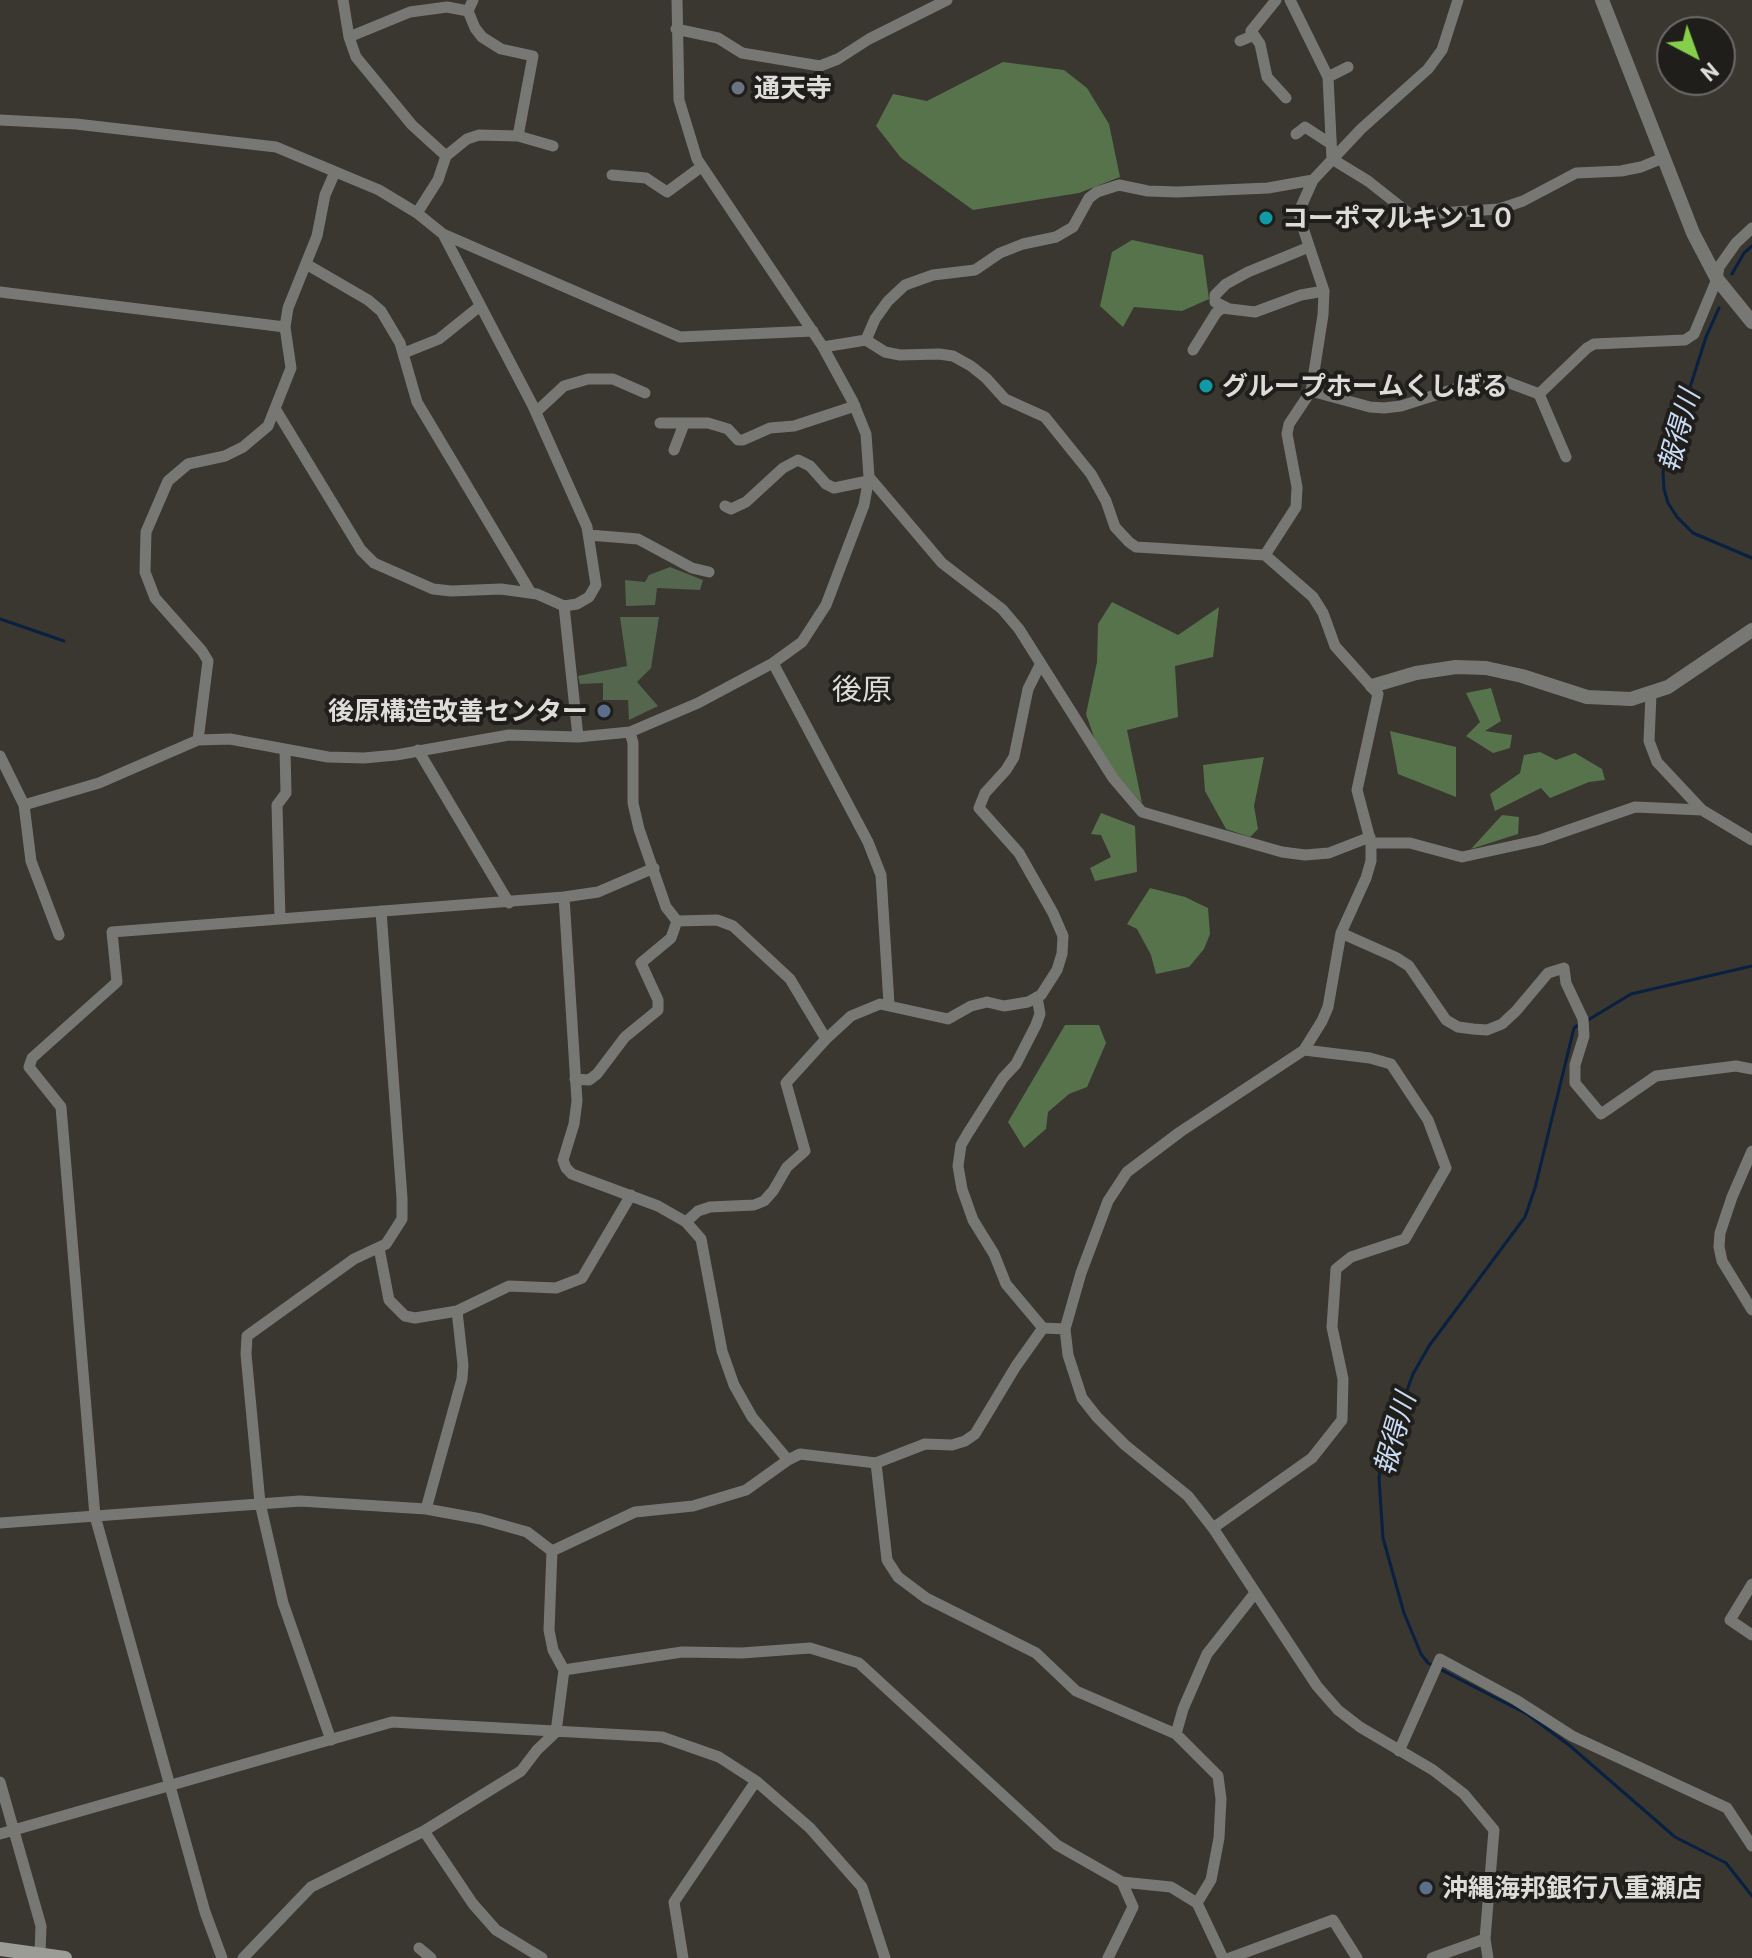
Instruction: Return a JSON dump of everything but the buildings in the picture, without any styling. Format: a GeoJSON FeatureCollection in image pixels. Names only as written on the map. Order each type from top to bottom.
{"type":"FeatureCollection","features":[{"type":"Feature","properties":{"kind":"main road"},"geometry":{"type":"LineString","coordinates":[[3,1952],[40,1953],[65,1958]]}},
{"type":"Feature","properties":{"kind":"street"},"geometry":{"type":"LineString","coordinates":[[343,0],[356,57],[412,125],[446,156]]}},
{"type":"Feature","properties":{"kind":"street"},"geometry":{"type":"LineString","coordinates":[[24,805],[99,783],[198,740],[230,739],[328,757],[364,758],[509,735],[578,737],[630,732],[698,703],[773,663],[802,642],[826,605],[864,505],[869,479],[866,434],[855,406],[823,347],[701,167],[688,136],[679,100],[677,0]]}},
{"type":"Feature","properties":{"kind":"street"},"geometry":{"type":"LineString","coordinates":[[676,29],[718,38],[742,53],[820,66],[947,0]]}},
{"type":"Feature","properties":{"kind":"street"},"geometry":{"type":"LineString","coordinates":[[1276,0],[1251,31],[1260,44],[1267,77],[1286,98]]}},
{"type":"Feature","properties":{"kind":"street"},"geometry":{"type":"LineString","coordinates":[[1265,555],[1296,507],[1297,487],[1287,434],[1289,424],[1311,391],[1323,315],[1324,291],[1300,219],[1300,209],[1313,180],[1332,159],[1428,69],[1442,50],[1456,0]]}},
{"type":"Feature","properties":{"kind":"street"},"geometry":{"type":"LineString","coordinates":[[1602,0],[1693,233],[1717,279],[1752,322]]}},
{"type":"Feature","properties":{"kind":"street"},"geometry":{"type":"LineString","coordinates":[[1295,2],[1328,77],[1332,159]]}},
{"type":"Feature","properties":{"kind":"street"},"geometry":{"type":"LineString","coordinates":[[349,37],[410,12],[470,6],[475,28],[490,43],[501,49],[533,56],[518,136]]}},
{"type":"Feature","properties":{"kind":"street"},"geometry":{"type":"LineString","coordinates":[[1240,41],[1252,36]]}},
{"type":"Feature","properties":{"kind":"street"},"geometry":{"type":"LineString","coordinates":[[1328,77],[1348,67]]}},
{"type":"Feature","properties":{"kind":"street"},"geometry":{"type":"LineString","coordinates":[[0,120],[76,124],[276,147],[379,190],[417,213],[443,234],[680,337],[813,331]]}},
{"type":"Feature","properties":{"kind":"street"},"geometry":{"type":"LineString","coordinates":[[1296,134],[1305,127],[1331,144]]}},
{"type":"Feature","properties":{"kind":"street"},"geometry":{"type":"LineString","coordinates":[[417,213],[438,180],[446,156],[467,139],[479,135],[518,136],[553,146]]}},
{"type":"Feature","properties":{"kind":"street"},"geometry":{"type":"LineString","coordinates":[[1332,159],[1368,181],[1411,215],[1499,209],[1523,201],[1576,173],[1621,171],[1663,158]]}},
{"type":"Feature","properties":{"kind":"street"},"geometry":{"type":"LineString","coordinates":[[612,175],[646,178],[667,192],[701,167]]}},
{"type":"Feature","properties":{"kind":"street"},"geometry":{"type":"LineString","coordinates":[[198,740],[208,661],[155,598],[145,572],[146,532],[168,481],[188,464],[225,456],[243,447],[268,426],[291,368],[285,327],[288,308],[317,236],[325,195],[335,172]]}},
{"type":"Feature","properties":{"kind":"street"},"geometry":{"type":"LineString","coordinates":[[866,340],[875,319],[905,285],[933,275],[975,270],[1000,253],[1056,237],[1073,227],[1089,198],[1097,192],[1119,185],[1148,191],[1177,192],[1268,188],[1313,180]]}},
{"type":"Feature","properties":{"kind":"street"},"geometry":{"type":"LineString","coordinates":[[1539,394],[1594,344],[1685,340],[1694,334],[1719,267],[1736,243],[1752,228]]}},
{"type":"Feature","properties":{"kind":"street"},"geometry":{"type":"LineString","coordinates":[[276,410],[361,550],[374,563],[433,589],[501,589],[531,593],[564,606],[577,604],[589,597],[596,585],[589,535],[536,412],[443,234]]}},
{"type":"Feature","properties":{"kind":"street"},"geometry":{"type":"LineString","coordinates":[[1227,308],[1215,302],[1215,295],[1226,284],[1309,247]]}},
{"type":"Feature","properties":{"kind":"street"},"geometry":{"type":"LineString","coordinates":[[306,264],[368,300],[381,311],[404,353],[417,402],[531,593]]}},
{"type":"Feature","properties":{"kind":"street"},"geometry":{"type":"LineString","coordinates":[[1193,350],[1222,308],[1255,312],[1301,295],[1324,291]]}},
{"type":"Feature","properties":{"kind":"street"},"geometry":{"type":"LineString","coordinates":[[0,292],[285,327]]}},
{"type":"Feature","properties":{"kind":"street"},"geometry":{"type":"LineString","coordinates":[[404,353],[439,339],[480,306]]}},
{"type":"Feature","properties":{"kind":"street"},"geometry":{"type":"LineString","coordinates":[[823,347],[866,340],[885,352],[900,355],[953,356],[986,378],[1005,399],[1045,417],[1091,474],[1106,501],[1115,527],[1136,547],[1265,555],[1313,597],[1323,613],[1335,646],[1378,694],[1357,790],[1370,840],[1371,861],[1341,933],[1328,1007],[1316,1035],[1304,1050],[1180,1132],[1127,1172],[1108,1201],[1081,1273],[1065,1329],[1068,1355],[1082,1398],[1125,1445],[1188,1496],[1213,1528],[1305,1671],[1338,1710],[1433,1770],[1464,1794],[1494,1830],[1485,1939],[1488,1958]]}},
{"type":"Feature","properties":{"kind":"street"},"geometry":{"type":"LineString","coordinates":[[1311,391],[1384,408],[1401,406],[1489,378],[1502,380],[1539,394],[1566,457]]}},
{"type":"Feature","properties":{"kind":"street"},"geometry":{"type":"LineString","coordinates":[[536,412],[564,386],[588,379],[613,379],[645,393]]}},
{"type":"Feature","properties":{"kind":"street"},"geometry":{"type":"LineString","coordinates":[[660,423],[717,425],[728,429],[738,440],[743,440],[770,428],[794,426],[855,406]]}},
{"type":"Feature","properties":{"kind":"street"},"geometry":{"type":"LineString","coordinates":[[674,450],[684,424]]}},
{"type":"Feature","properties":{"kind":"street"},"geometry":{"type":"LineString","coordinates":[[725,506],[731,509],[746,502],[783,468],[798,460],[810,466],[826,484],[834,488],[869,479]]}},
{"type":"Feature","properties":{"kind":"street"},"geometry":{"type":"LineString","coordinates":[[869,479],[942,563],[1002,609],[1019,629],[1113,778],[1142,812],[1294,854],[1329,853],[1370,840],[1410,843],[1462,857],[1540,840],[1635,807],[1702,810]]}},
{"type":"Feature","properties":{"kind":"street"},"geometry":{"type":"LineString","coordinates":[[589,535],[638,539],[692,568],[709,572]]}},
{"type":"Feature","properties":{"kind":"street"},"geometry":{"type":"LineString","coordinates":[[564,606],[578,737]]}},
{"type":"Feature","properties":{"kind":"street"},"geometry":{"type":"LineString","coordinates":[[1372,686],[1416,673],[1456,667],[1486,668],[1587,697],[1631,699],[1651,694],[1695,671],[1752,630]]}},
{"type":"Feature","properties":{"kind":"street"},"geometry":{"type":"LineString","coordinates":[[773,663],[868,842],[881,875],[889,1004]]}},
{"type":"Feature","properties":{"kind":"street"},"geometry":{"type":"LineString","coordinates":[[686,1222],[698,1211],[710,1207],[739,1208],[764,1201],[787,1167],[805,1151],[786,1083],[851,1016],[863,1009],[889,1004],[933,1018],[948,1019],[971,1006],[987,1002],[1004,1006],[1028,1002],[1037,997],[1057,970],[1063,936],[1019,853],[979,808],[982,797],[1014,757],[1028,689],[1040,665]]}},
{"type":"Feature","properties":{"kind":"street"},"geometry":{"type":"LineString","coordinates":[[1651,694],[1651,752],[1674,782],[1702,810],[1752,840]]}},
{"type":"Feature","properties":{"kind":"street"},"geometry":{"type":"LineString","coordinates":[[630,732],[633,743],[633,803],[639,829],[666,907],[677,921]]}},
{"type":"Feature","properties":{"kind":"street"},"geometry":{"type":"LineString","coordinates":[[280,919],[277,805],[286,793],[285,750]]}},
{"type":"Feature","properties":{"kind":"street"},"geometry":{"type":"LineString","coordinates":[[418,750],[509,903]]}},
{"type":"Feature","properties":{"kind":"street"},"geometry":{"type":"LineString","coordinates":[[0,756],[24,805],[31,861],[59,935]]}},
{"type":"Feature","properties":{"kind":"street"},"geometry":{"type":"LineString","coordinates":[[222,1958],[205,1912],[95,1516],[61,1107],[29,1067],[32,1058],[117,982],[112,932],[564,897],[598,892],[654,868]]}},
{"type":"Feature","properties":{"kind":"street"},"geometry":{"type":"LineString","coordinates":[[564,897],[576,1112],[563,1160],[566,1168],[572,1174],[658,1206],[686,1222],[701,1239],[722,1351],[734,1385],[752,1417],[788,1460]]}},
{"type":"Feature","properties":{"kind":"street"},"geometry":{"type":"LineString","coordinates":[[331,1740],[283,1603],[260,1503],[247,1336],[354,1259],[379,1248],[394,1235],[402,1219],[381,911]]}},
{"type":"Feature","properties":{"kind":"street"},"geometry":{"type":"LineString","coordinates":[[677,921],[717,920],[733,926],[790,979],[826,1039]]}},
{"type":"Feature","properties":{"kind":"street"},"geometry":{"type":"LineString","coordinates":[[575,1079],[589,1080],[597,1074],[625,1037],[658,1010],[658,1000],[641,963],[671,938],[677,921]]}},
{"type":"Feature","properties":{"kind":"street"},"geometry":{"type":"LineString","coordinates":[[1341,933],[1409,966],[1446,1020],[1458,1027],[1487,1030],[1502,1024],[1548,973],[1564,968],[1566,983],[1583,1019],[1584,1036],[1575,1065],[1575,1083],[1601,1114],[1656,1076],[1736,1066],[1752,1069]]}},
{"type":"Feature","properties":{"kind":"street"},"geometry":{"type":"LineString","coordinates":[[1037,997],[1040,1014],[1036,1025],[1016,1064],[1003,1078],[961,1145],[958,1166],[973,1220],[994,1254],[1006,1284],[1043,1328],[1065,1329]]}},
{"type":"Feature","properties":{"kind":"street"},"geometry":{"type":"LineString","coordinates":[[1213,1528],[1312,1458],[1342,1420],[1343,1379],[1332,1327],[1336,1269],[1351,1257],[1405,1239],[1446,1168],[1428,1120],[1391,1064],[1370,1058],[1304,1050]]}},
{"type":"Feature","properties":{"kind":"street"},"geometry":{"type":"LineString","coordinates":[[1752,1151],[1728,1209],[1719,1247],[1722,1261],[1752,1310]]}},
{"type":"Feature","properties":{"kind":"street"},"geometry":{"type":"LineString","coordinates":[[379,1248],[389,1300],[405,1316],[415,1318],[457,1311],[509,1286],[556,1288],[582,1278],[631,1195]]}},
{"type":"Feature","properties":{"kind":"street"},"geometry":{"type":"LineString","coordinates":[[426,1509],[462,1379],[457,1311]]}},
{"type":"Feature","properties":{"kind":"street"},"geometry":{"type":"LineString","coordinates":[[552,1551],[635,1512],[693,1506],[746,1490],[800,1454],[876,1463],[925,1444],[952,1445],[965,1441],[975,1434],[1043,1328]]}},
{"type":"Feature","properties":{"kind":"street"},"geometry":{"type":"LineString","coordinates":[[876,1463],[887,1560],[898,1577],[926,1598],[1036,1653],[1076,1691],[1176,1734],[1218,1776],[1221,1799],[1219,1838],[1211,1880],[1197,1903]]}},
{"type":"Feature","properties":{"kind":"street"},"geometry":{"type":"LineString","coordinates":[[0,1523],[300,1501],[426,1509],[512,1526],[527,1532],[552,1551]]}},
{"type":"Feature","properties":{"kind":"street"},"geometry":{"type":"LineString","coordinates":[[243,1958],[311,1887],[424,1831],[521,1771],[556,1732],[564,1670],[553,1650],[549,1630],[552,1551]]}},
{"type":"Feature","properties":{"kind":"street"},"geometry":{"type":"LineString","coordinates":[[1752,1584],[1730,1620],[1752,1635]]}},
{"type":"Feature","properties":{"kind":"street"},"geometry":{"type":"LineString","coordinates":[[1176,1734],[1183,1709],[1207,1654],[1255,1593]]}},
{"type":"Feature","properties":{"kind":"street"},"geometry":{"type":"LineString","coordinates":[[564,1670],[682,1652],[742,1653],[810,1648],[859,1663],[1057,1845],[1122,1882],[1171,1887],[1197,1903],[1223,1958]]}},
{"type":"Feature","properties":{"kind":"street"},"geometry":{"type":"LineString","coordinates":[[1399,1751],[1440,1659],[1516,1700],[1572,1736],[1727,1808],[1752,1846]]}},
{"type":"Feature","properties":{"kind":"street"},"geometry":{"type":"LineString","coordinates":[[0,1834],[392,1722],[662,1737],[719,1757],[756,1781],[810,1828],[862,1887],[885,1958]]}},
{"type":"Feature","properties":{"kind":"street"},"geometry":{"type":"LineString","coordinates":[[683,1958],[674,1902],[756,1781]]}},
{"type":"Feature","properties":{"kind":"street"},"geometry":{"type":"LineString","coordinates":[[0,1782],[41,1926],[40,1953]]}},
{"type":"Feature","properties":{"kind":"street"},"geometry":{"type":"LineString","coordinates":[[424,1831],[473,1904],[496,1930],[542,1958]]}},
{"type":"Feature","properties":{"kind":"street"},"geometry":{"type":"LineString","coordinates":[[1108,1958],[1133,1907],[1122,1882]]}},
{"type":"Feature","properties":{"kind":"street"},"geometry":{"type":"LineString","coordinates":[[1230,1958],[1333,1920],[1357,1958]]}},
{"type":"Feature","properties":{"kind":"street"},"geometry":{"type":"LineString","coordinates":[[1432,1958],[1485,1939]]}},
{"type":"Feature","properties":{"kind":"street"},"geometry":{"type":"LineString","coordinates":[[419,1948],[431,1958]]}},
{"type":"Feature","properties":{"kind":"green space"},"geometry":{"type":"Polygon","coordinates":[[[1003,62],[1064,70],[1087,88],[1109,124],[1120,177],[1079,193],[973,210],[901,158],[876,126],[893,94],[927,101],[1003,62]]]}},
{"type":"Feature","properties":{"kind":"green space"},"geometry":{"type":"Polygon","coordinates":[[[1132,240],[1203,255],[1209,299],[1182,311],[1134,307],[1123,327],[1100,306],[1112,252],[1132,240]]]}},
{"type":"Feature","properties":{"kind":"green space"},"geometry":{"type":"Polygon","coordinates":[[[670,567],[703,580],[700,590],[657,588],[655,605],[626,606],[625,580],[645,582],[649,575],[670,567]]]}},
{"type":"Feature","properties":{"kind":"green space"},"geometry":{"type":"Polygon","coordinates":[[[1112,602],[1178,635],[1219,607],[1213,657],[1175,666],[1178,717],[1127,730],[1142,803],[1117,775],[1096,743],[1086,714],[1097,662],[1098,624],[1112,602]]]}},
{"type":"Feature","properties":{"kind":"green space"},"geometry":{"type":"Polygon","coordinates":[[[620,617],[659,617],[651,668],[637,682],[658,706],[629,720],[628,700],[603,700],[603,683],[580,684],[578,676],[627,666],[620,617]]]}},
{"type":"Feature","properties":{"kind":"green space"},"geometry":{"type":"Polygon","coordinates":[[[1491,688],[1501,721],[1485,731],[1512,735],[1510,748],[1493,753],[1466,736],[1480,722],[1466,693],[1491,688]]]}},
{"type":"Feature","properties":{"kind":"green space"},"geometry":{"type":"Polygon","coordinates":[[[1390,731],[1456,747],[1456,797],[1398,774],[1390,731]]]}},
{"type":"Feature","properties":{"kind":"green space"},"geometry":{"type":"Polygon","coordinates":[[[1540,752],[1556,760],[1575,753],[1602,769],[1605,780],[1589,782],[1550,798],[1541,788],[1495,811],[1490,794],[1520,773],[1524,755],[1540,752]]]}},
{"type":"Feature","properties":{"kind":"green space"},"geometry":{"type":"Polygon","coordinates":[[[1264,757],[1254,806],[1258,829],[1250,837],[1226,829],[1205,791],[1203,765],[1264,757]]]}},
{"type":"Feature","properties":{"kind":"green space"},"geometry":{"type":"Polygon","coordinates":[[[1101,813],[1135,826],[1137,872],[1095,881],[1090,868],[1111,857],[1101,835],[1091,834],[1101,813]]]}},
{"type":"Feature","properties":{"kind":"green space"},"geometry":{"type":"Polygon","coordinates":[[[1502,815],[1519,817],[1518,834],[1471,849],[1502,815]]]}},
{"type":"Feature","properties":{"kind":"green space"},"geometry":{"type":"Polygon","coordinates":[[[1150,888],[1185,897],[1208,908],[1210,934],[1204,949],[1189,967],[1156,974],[1151,955],[1137,929],[1127,924],[1150,888]]]}},
{"type":"Feature","properties":{"kind":"green space"},"geometry":{"type":"Polygon","coordinates":[[[1065,1025],[1099,1025],[1106,1043],[1087,1087],[1069,1094],[1048,1112],[1046,1129],[1024,1148],[1008,1122],[1065,1025]]]}},
{"type":"Feature","properties":{"kind":"waterway","name":"報得川"},"geometry":{"type":"LineString","coordinates":[[1732,274],[1744,253],[1752,246]]}},
{"type":"Feature","properties":{"kind":"waterway","name":"報得川"},"geometry":{"type":"LineString","coordinates":[[1719,308],[1706,337],[1663,472],[1664,489],[1677,517],[1693,533],[1752,558]]}},
{"type":"Feature","properties":{"kind":"waterway"},"geometry":{"type":"LineString","coordinates":[[0,619],[64,641]]}},
{"type":"Feature","properties":{"kind":"waterway","name":"報得川"},"geometry":{"type":"LineString","coordinates":[[1588,1020],[1631,994],[1752,966]]}},
{"type":"Feature","properties":{"kind":"waterway","name":"報得川"},"geometry":{"type":"LineString","coordinates":[[1581,1023],[1574,1028],[1535,1188],[1525,1217],[1429,1346],[1413,1374],[1381,1462],[1379,1479],[1383,1538],[1404,1613],[1421,1654],[1428,1663],[1527,1714],[1569,1745],[1675,1837],[1726,1863],[1752,1896]]}},
{"type":"Feature","properties":{"kind":"place","name":"通天寺"},"geometry":{"type":"Point","coordinates":[738,88]}},
{"type":"Feature","properties":{"kind":"place","name":"コーポマルキン１０"},"geometry":{"type":"Point","coordinates":[1266,218]}},
{"type":"Feature","properties":{"kind":"place","name":"グループホームくしばる"},"geometry":{"type":"Point","coordinates":[1206,386]}},
{"type":"Feature","properties":{"kind":"place","name":"後原構造改善センター"},"geometry":{"type":"Point","coordinates":[604,711]}},
{"type":"Feature","properties":{"kind":"place","name":"沖縄海邦銀行八重瀬店"},"geometry":{"type":"Point","coordinates":[1426,1888]}},
{"type":"Feature","properties":{"kind":"district","name":"後原"},"geometry":{"type":"Point","coordinates":[862,690]}}]}
